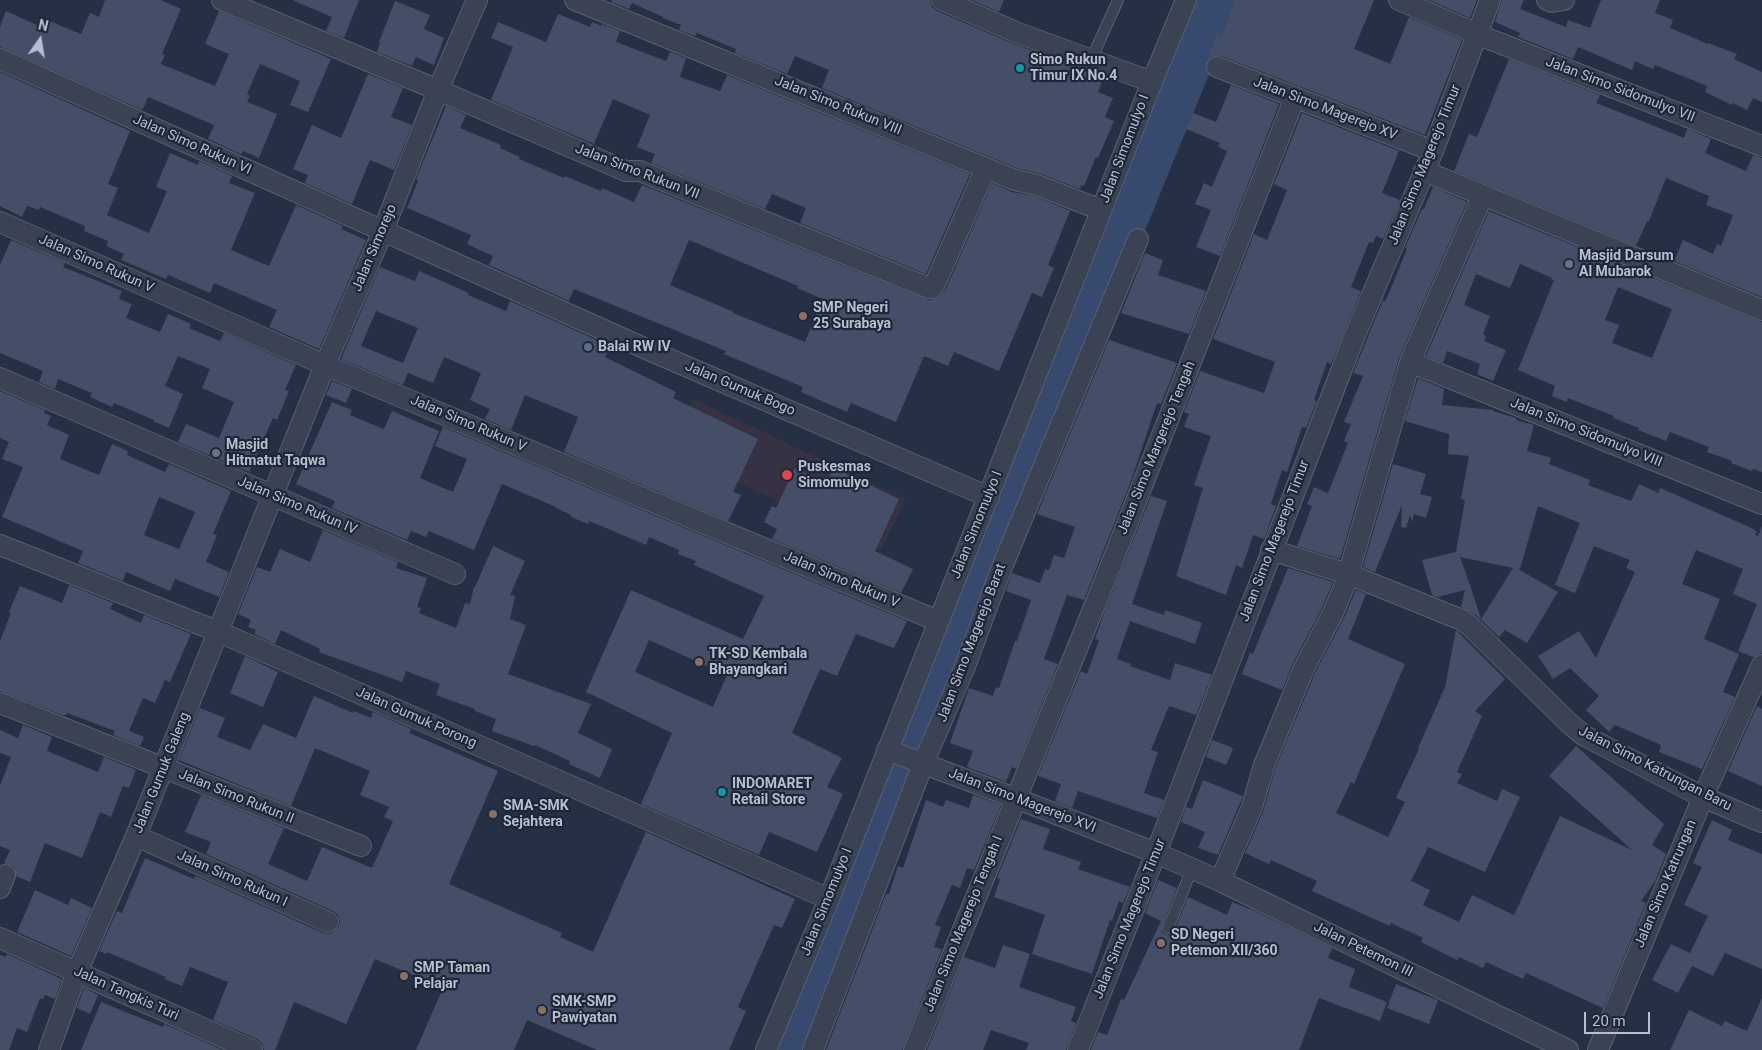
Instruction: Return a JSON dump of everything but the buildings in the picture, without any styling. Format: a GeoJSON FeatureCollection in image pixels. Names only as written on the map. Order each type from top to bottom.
{"type":"FeatureCollection","features":[{"type":"Feature","properties":{"kind":"street","name":"Jalan Simo Rukun VII"},"geometry":{"type":"LineString","coordinates":[[222,0],[626,171],[640,171],[929,288],[932,288],[934,284],[986,168]]}},
{"type":"Feature","properties":{"kind":"street","name":"Jalan Simorejo"},"geometry":{"type":"LineString","coordinates":[[272,496],[325,365],[383,231],[438,90],[477,0]]}},
{"type":"Feature","properties":{"kind":"street","name":"Jalan Simo Rukun VIII"},"geometry":{"type":"LineString","coordinates":[[575,0],[1015,180],[1037,185],[1102,210]]}},
{"type":"Feature","properties":{"kind":"street"},"geometry":{"type":"LineString","coordinates":[[942,0],[1018,33],[1152,82]]}},
{"type":"Feature","properties":{"kind":"street","name":"Jalan Simomulyo I"},"geometry":{"type":"LineString","coordinates":[[766,1050],[889,751],[938,620],[989,497],[1186,0]]}},
{"type":"Feature","properties":{"kind":"street","name":"Jalan Simo Sidomulyo VII"},"geometry":{"type":"LineString","coordinates":[[1398,0],[1477,34],[1762,146]]}},
{"type":"Feature","properties":{"kind":"street","name":"Jalan Simo Magerejo Timur"},"geometry":{"type":"LineString","coordinates":[[1078,1050],[1156,853],[1353,340],[1433,151],[1490,0]]}},
{"type":"Feature","properties":{"kind":"street"},"geometry":{"type":"LineString","coordinates":[[1547,0],[1552,2],[1564,0]]}},
{"type":"Feature","properties":{"kind":"street","name":"Jalan Simo Rukun VI"},"geometry":{"type":"LineString","coordinates":[[0,59],[383,231]]}},
{"type":"Feature","properties":{"kind":"street","name":"Jalan Simo Magerejo XV"},"geometry":{"type":"LineString","coordinates":[[1216,67],[1433,151]]}},
{"type":"Feature","properties":{"kind":"street","name":"Jalan Simo Margerejo Tengah"},"geometry":{"type":"LineString","coordinates":[[1015,798],[1106,575],[1295,98]]}},
{"type":"Feature","properties":{"kind":"street"},"geometry":{"type":"LineString","coordinates":[[1424,171],[1762,310]]}},
{"type":"Feature","properties":{"kind":"street"},"geometry":{"type":"LineString","coordinates":[[1220,881],[1252,807],[1268,756],[1304,668],[1333,613],[1348,574],[1410,362],[1483,195]]}},
{"type":"Feature","properties":{"kind":"street","name":"Jalan Simo Rukun V"},"geometry":{"type":"LineString","coordinates":[[0,222],[325,365],[938,620]]}},
{"type":"Feature","properties":{"kind":"street","name":"Jalan Gumuk Bogo"},"geometry":{"type":"LineString","coordinates":[[383,231],[989,497]]}},
{"type":"Feature","properties":{"kind":"street","name":"Jalan Simo Magerejo Barat"},"geometry":{"type":"LineString","coordinates":[[813,1050],[921,763],[964,670],[1002,567],[1138,238]]}},
{"type":"Feature","properties":{"kind":"street","name":"Jalan Simo Sidomulyo VIII"},"geometry":{"type":"LineString","coordinates":[[1410,362],[1762,504]]}},
{"type":"Feature","properties":{"kind":"street","name":"Jalan Simo Rukun IV"},"geometry":{"type":"LineString","coordinates":[[0,378],[455,574]]}},
{"type":"Feature","properties":{"kind":"street","name":"Jalan Gumuk Galeng"},"geometry":{"type":"LineString","coordinates":[[49,1050],[77,972],[136,836],[272,496]]}},
{"type":"Feature","properties":{"kind":"street","name":"Jalan Gumuk Porong"},"geometry":{"type":"LineString","coordinates":[[0,545],[219,632],[829,898]]}},
{"type":"Feature","properties":{"kind":"street","name":"Jalan Simo Katrungan Baru"},"geometry":{"type":"LineString","coordinates":[[1271,550],[1348,574],[1462,620],[1583,735],[1703,797],[1762,822]]}},
{"type":"Feature","properties":{"kind":"street","name":"Jalan Simo Katrungan"},"geometry":{"type":"LineString","coordinates":[[1598,1050],[1703,797],[1762,665]]}},
{"type":"Feature","properties":{"kind":"street","name":"Jalan Simo Rukun II"},"geometry":{"type":"LineString","coordinates":[[0,703],[361,846]]}},
{"type":"Feature","properties":{"kind":"street","name":"Jalan Simo Magerejo XVI"},"geometry":{"type":"LineString","coordinates":[[889,751],[1156,853]]}},
{"type":"Feature","properties":{"kind":"street","name":"Jalan Simo Magerejo Tengah I"},"geometry":{"type":"LineString","coordinates":[[914,1050],[1015,798]]}},
{"type":"Feature","properties":{"kind":"street","name":"Jalan Simo Rukun I"},"geometry":{"type":"LineString","coordinates":[[136,836],[328,922]]}},
{"type":"Feature","properties":{"kind":"street","name":"Jalan Petemon III"},"geometry":{"type":"LineString","coordinates":[[1156,853],[1220,881],[1568,1050]]}},
{"type":"Feature","properties":{"kind":"street","name":"Jalan Tangkis Turi"},"geometry":{"type":"LineString","coordinates":[[0,938],[252,1050]]}},
{"type":"Feature","properties":{"kind":"lane"},"geometry":{"type":"LineString","coordinates":[[1091,60],[1118,0]]}},
{"type":"Feature","properties":{"kind":"lane"},"geometry":{"type":"LineString","coordinates":[[1168,928],[1192,868]]}},
{"type":"Feature","properties":{"kind":"shaded area","name":"Puskesmas Simomulyo"},"geometry":{"type":"Polygon","coordinates":[[[693,399],[906,499],[881,550],[669,450],[693,399]]]}},
{"type":"Feature","properties":{"kind":"waterway"},"geometry":{"type":"LineString","coordinates":[[792,1050],[908,767],[1023,476],[1218,0]]}},
{"type":"Feature","properties":{"kind":"place","name":"Simo Rukun Timur IX No.4"},"geometry":{"type":"Point","coordinates":[1020,68]}},
{"type":"Feature","properties":{"kind":"place","name":"Masjid Darsum Al Mubarok"},"geometry":{"type":"Point","coordinates":[1569,264]}},
{"type":"Feature","properties":{"kind":"place","name":"SMP Negeri 25 Surabaya"},"geometry":{"type":"Point","coordinates":[803,316]}},
{"type":"Feature","properties":{"kind":"place","name":"Balai RW IV"},"geometry":{"type":"Point","coordinates":[588,347]}},
{"type":"Feature","properties":{"kind":"place","name":"Masjid Hitmatut Taqwa"},"geometry":{"type":"Point","coordinates":[216,453]}},
{"type":"Feature","properties":{"kind":"place","name":"Puskesmas Simomulyo"},"geometry":{"type":"Point","coordinates":[787,475]}},
{"type":"Feature","properties":{"kind":"place","name":"TK-SD Kembala Bhayangkari"},"geometry":{"type":"Point","coordinates":[699,662]}},
{"type":"Feature","properties":{"kind":"place","name":"INDOMARET Retail Store"},"geometry":{"type":"Point","coordinates":[722,792]}},
{"type":"Feature","properties":{"kind":"place","name":"SMA-SMK Sejahtera"},"geometry":{"type":"Point","coordinates":[493,814]}},
{"type":"Feature","properties":{"kind":"place","name":"SD Negeri Petemon XII/360"},"geometry":{"type":"Point","coordinates":[1161,943]}},
{"type":"Feature","properties":{"kind":"place","name":"SMP Taman Pelajar"},"geometry":{"type":"Point","coordinates":[404,976]}},
{"type":"Feature","properties":{"kind":"place","name":"SMK-SMP Pawiyatan"},"geometry":{"type":"Point","coordinates":[542,1010]}}]}
